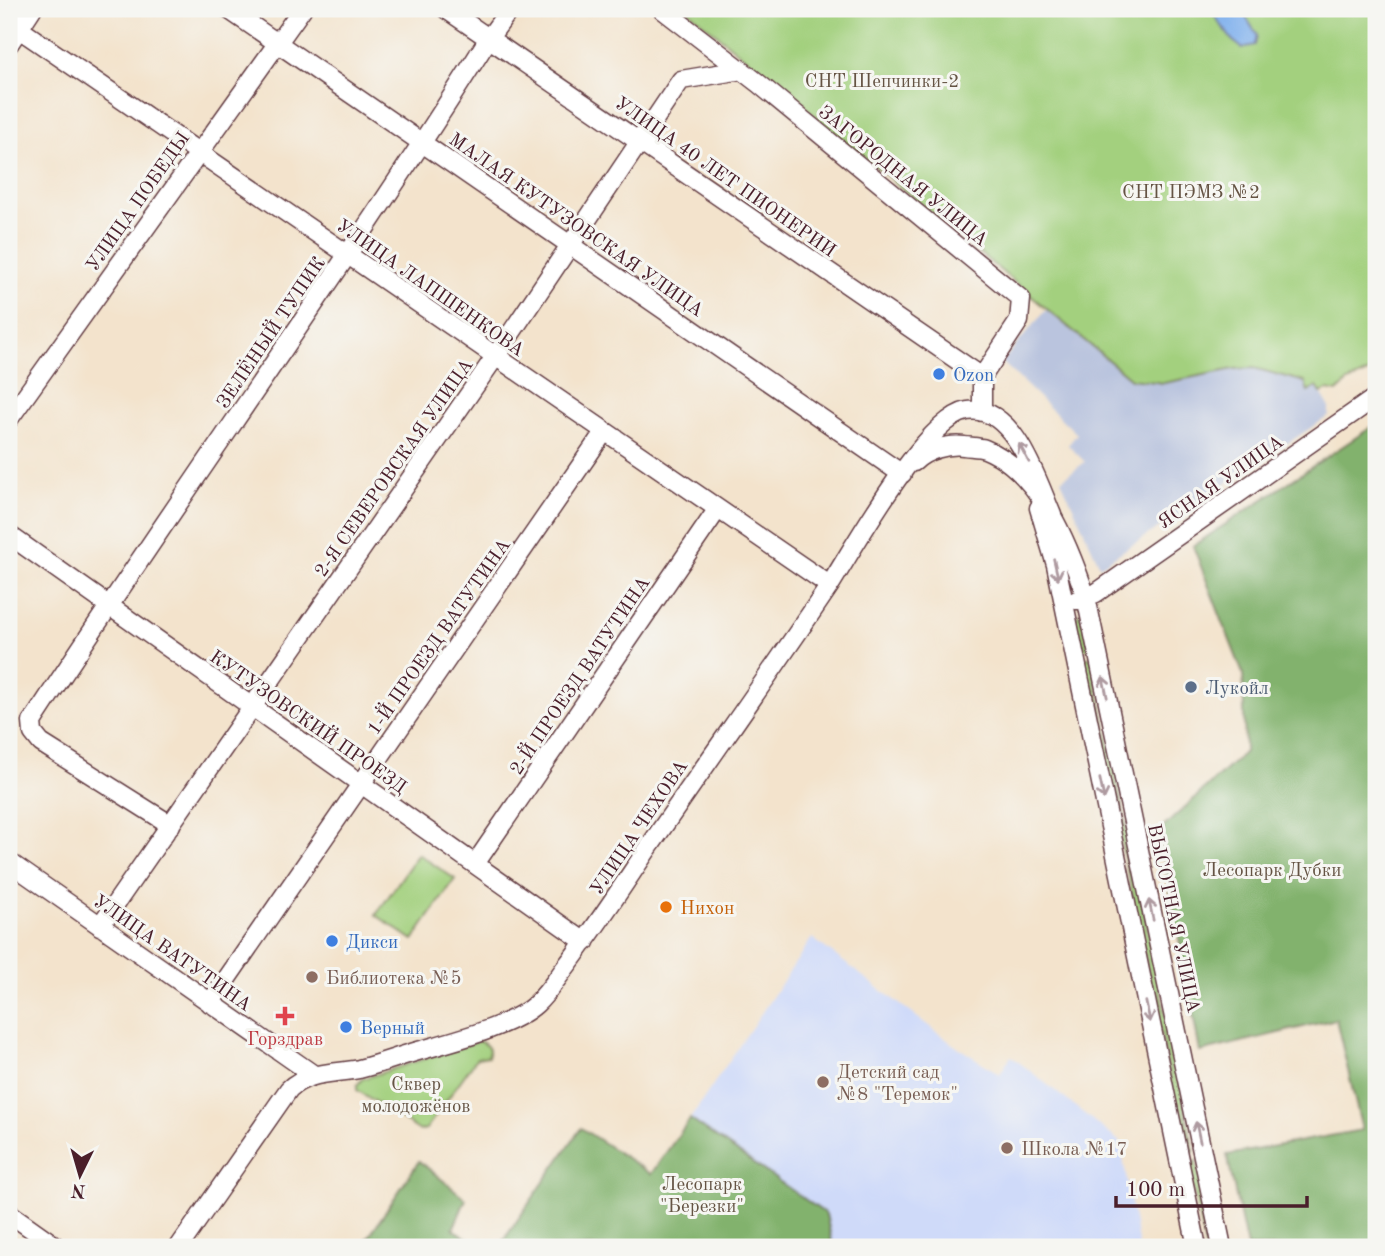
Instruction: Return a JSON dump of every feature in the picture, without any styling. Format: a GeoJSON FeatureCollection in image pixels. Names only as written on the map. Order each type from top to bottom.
{"type":"FeatureCollection","features":[{"type":"Feature","properties":{"kind":"street"},"geometry":{"type":"LineString","coordinates":[[12,31],[32,9]]}},
{"type":"Feature","properties":{"kind":"street","name":"МАЛАЯ КУТУЗОВСКАЯ УЛИЦА"},"geometry":{"type":"LineString","coordinates":[[228,9],[902,474]]}},
{"type":"Feature","properties":{"kind":"street","name":"УЛИЦА ПОБЕДЫ"},"geometry":{"type":"LineString","coordinates":[[9,419],[302,9]]}},
{"type":"Feature","properties":{"kind":"street","name":"УЛИЦА 40 ЛЕТ ПИОНЕРИИ"},"geometry":{"type":"LineString","coordinates":[[446,9],[982,377]]}},
{"type":"Feature","properties":{"kind":"street","name":"ЗЕЛЁНЫЙ ТУПИК"},"geometry":{"type":"LineString","coordinates":[[171,825],[41,743],[33,733],[32,722],[108,606],[348,256],[510,9]]}},
{"type":"Feature","properties":{"kind":"street","name":"ЗАГОРОДНАЯ УЛИЦА"},"geometry":{"type":"LineString","coordinates":[[662,9],[742,70],[1021,299],[1019,321],[982,377]]}},
{"type":"Feature","properties":{"kind":"street","name":"УЛИЦА ЛАПШЕНКОВА"},"geometry":{"type":"LineString","coordinates":[[12,31],[198,152],[829,585]]}},
{"type":"Feature","properties":{"kind":"street","name":"2-Я СЕВЕРОВСКАЯ УЛИЦА"},"geometry":{"type":"LineString","coordinates":[[100,926],[495,357],[681,80],[742,70]]}},
{"type":"Feature","properties":{"kind":"street"},"geometry":{"type":"LineString","coordinates":[[982,377],[982,412],[998,420],[1017,439],[1052,515]]}},
{"type":"Feature","properties":{"kind":"street","name":"ЯСНАЯ УЛИЦА"},"geometry":{"type":"LineString","coordinates":[[1086,597],[1376,397]]}},
{"type":"Feature","properties":{"kind":"street","name":"УЛИЦА ЧЕХОВА"},"geometry":{"type":"LineString","coordinates":[[314,1075],[359,1069],[476,1032],[517,1016],[538,1002],[585,942],[925,443],[954,416],[967,411],[982,412]]}},
{"type":"Feature","properties":{"kind":"street","name":"1-Й ПРОЕЗД ВАТУТИНА"},"geometry":{"type":"LineString","coordinates":[[210,1003],[604,432]]}},
{"type":"Feature","properties":{"kind":"street","name":"УЛИЦА ЧЕХОВА"},"geometry":{"type":"LineString","coordinates":[[902,474],[922,454],[953,445],[985,449],[1013,466],[1033,488]]}},
{"type":"Feature","properties":{"kind":"street"},"geometry":{"type":"LineString","coordinates":[[1033,488],[1063,603],[1197,1247]]}},
{"type":"Feature","properties":{"kind":"street","name":"ВЫСОТНАЯ УЛИЦА"},"geometry":{"type":"LineString","coordinates":[[1033,488],[1052,515],[1077,568],[1086,597],[1222,1247]]}},
{"type":"Feature","properties":{"kind":"street","name":"2-Й ПРОЕЗД ВАТУТИНА"},"geometry":{"type":"LineString","coordinates":[[475,864],[717,510]]}},
{"type":"Feature","properties":{"kind":"street","name":"КУТУЗОВСКИЙ ПРОЕЗД"},"geometry":{"type":"LineString","coordinates":[[9,535],[585,942]]}},
{"type":"Feature","properties":{"kind":"street"},"geometry":{"type":"LineString","coordinates":[[1077,568],[1086,577],[1111,582]]}},
{"type":"Feature","properties":{"kind":"street"},"geometry":{"type":"LineString","coordinates":[[1063,603],[1086,597]]}},
{"type":"Feature","properties":{"kind":"street","name":"УЛИЦА ВАТУТИНА"},"geometry":{"type":"LineString","coordinates":[[9,863],[314,1075]]}},
{"type":"Feature","properties":{"kind":"street"},"geometry":{"type":"LineString","coordinates":[[179,1247],[289,1089],[299,1080],[314,1075]]}},
{"type":"Feature","properties":{"kind":"street"},"geometry":{"type":"LineString","coordinates":[[9,1213],[57,1247]]}},
{"type":"Feature","properties":{"kind":"shaded area"},"geometry":{"type":"Polygon","coordinates":[[[1046,310],[1131,379],[1164,383],[1234,369],[1254,368],[1317,386],[1329,406],[1329,416],[1100,566],[1061,480],[1085,462],[1068,445],[1077,434],[1002,362],[1046,310]]]}},
{"type":"Feature","properties":{"kind":"shaded area"},"geometry":{"type":"Polygon","coordinates":[[[812,938],[954,1045],[1000,1074],[1011,1056],[1120,1142],[1139,1247],[833,1247],[826,1214],[690,1119],[812,938]]]}},
{"type":"Feature","properties":{"kind":"green space","name":"СНТ ПЭМЗ №2"},"geometry":{"type":"Polygon","coordinates":[[[686,9],[1376,9],[1376,369],[1348,382],[1337,392],[1327,390],[1321,393],[1317,387],[1308,392],[1305,382],[1254,368],[1234,369],[1164,383],[1131,379],[686,9]]]}},
{"type":"Feature","properties":{"kind":"green space","name":"Лесопарк Дубки"},"geometry":{"type":"Polygon","coordinates":[[[1376,424],[1376,1247],[1247,1247],[1227,1155],[1362,1130],[1336,1019],[1200,1052],[1159,831],[1245,752],[1243,674],[1193,546],[1376,424]]]}},
{"type":"Feature","properties":{"kind":"green space"},"geometry":{"type":"Polygon","coordinates":[[[1078,614],[1082,616],[1089,648],[1081,650],[1075,618],[1078,614]]]}},
{"type":"Feature","properties":{"kind":"green space"},"geometry":{"type":"Polygon","coordinates":[[[1091,657],[1194,1152],[1186,1154],[1083,659],[1091,657]]]}},
{"type":"Feature","properties":{"kind":"green space"},"geometry":{"type":"Polygon","coordinates":[[[418,854],[455,879],[413,940],[376,915],[418,854]]]}},
{"type":"Feature","properties":{"kind":"green space","name":"Сквер молодожёнов"},"geometry":{"type":"Polygon","coordinates":[[[479,1041],[486,1045],[488,1056],[477,1058],[426,1129],[420,1131],[357,1090],[362,1079],[479,1041]]]}},
{"type":"Feature","properties":{"kind":"green space","name":"Лесопарк \"Березки\""},"geometry":{"type":"Polygon","coordinates":[[[690,1119],[826,1214],[833,1247],[499,1247],[581,1128],[651,1174],[690,1119]]]}},
{"type":"Feature","properties":{"kind":"green space"},"geometry":{"type":"Polygon","coordinates":[[[419,1161],[466,1199],[453,1229],[481,1247],[362,1247],[419,1161]]]}},
{"type":"Feature","properties":{"kind":"green space"},"geometry":{"type":"Polygon","coordinates":[[[1196,1161],[1214,1247],[1205,1247],[1188,1163],[1196,1161]]]}},
{"type":"Feature","properties":{"kind":"water"},"geometry":{"type":"Polygon","coordinates":[[[1210,9],[1241,9],[1257,35],[1255,45],[1242,48],[1232,40],[1210,9]]]}},
{"type":"Feature","properties":{"kind":"place","name":"Ozon"},"geometry":{"type":"Point","coordinates":[939,374]}},
{"type":"Feature","properties":{"kind":"place","name":"Лукойл"},"geometry":{"type":"Point","coordinates":[1191,687]}},
{"type":"Feature","properties":{"kind":"place","name":"Нихон"},"geometry":{"type":"Point","coordinates":[666,907]}},
{"type":"Feature","properties":{"kind":"place","name":"Дикси"},"geometry":{"type":"Point","coordinates":[332,941]}},
{"type":"Feature","properties":{"kind":"place","name":"Библиотека №5"},"geometry":{"type":"Point","coordinates":[312,977]}},
{"type":"Feature","properties":{"kind":"place","name":"Горздрав"},"geometry":{"type":"Point","coordinates":[285,1016]}},
{"type":"Feature","properties":{"kind":"place","name":"Верный"},"geometry":{"type":"Point","coordinates":[346,1027]}},
{"type":"Feature","properties":{"kind":"place","name":"Детский сад №8 \"Теремок\""},"geometry":{"type":"Point","coordinates":[823,1082]}},
{"type":"Feature","properties":{"kind":"place","name":"Школа №17"},"geometry":{"type":"Point","coordinates":[1007,1148]}},
{"type":"Feature","properties":{"kind":"park label","name":"СНТ Шепчинки-2"},"geometry":{"type":"Point","coordinates":[882,80]}}]}
